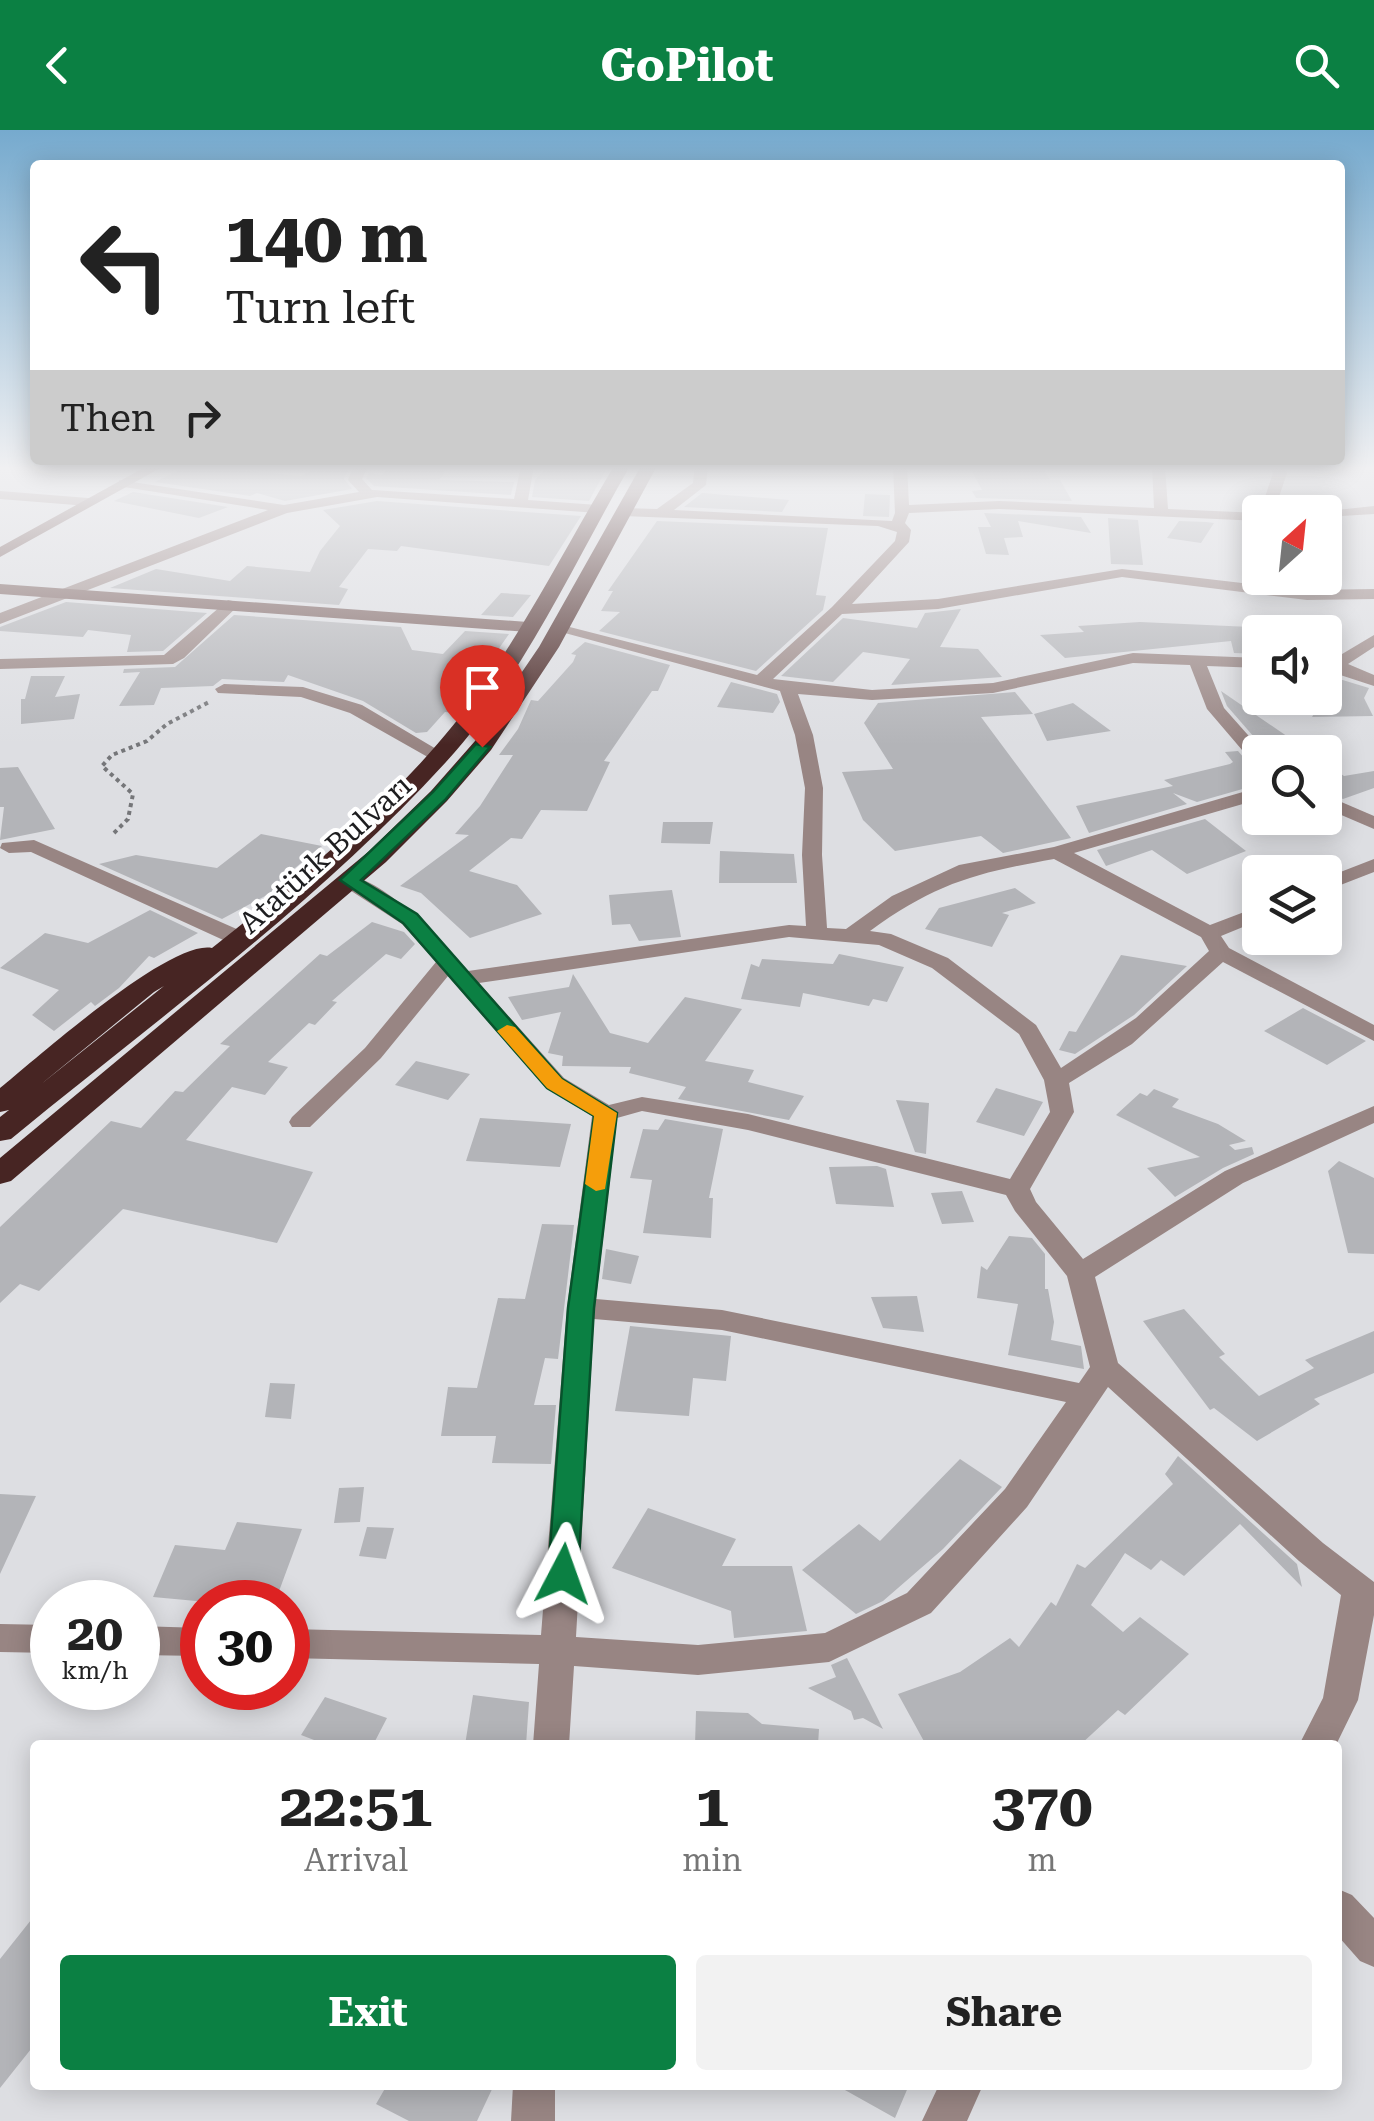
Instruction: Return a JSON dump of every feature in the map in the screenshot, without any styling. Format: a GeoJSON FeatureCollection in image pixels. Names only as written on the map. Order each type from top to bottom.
{"type":"FeatureCollection","features":[{"type":"Feature","properties":{"kind":"highway","name":"Atatürk Bulvarı"},"geometry":{"type":"LineString","coordinates":[[0,1132],[339,856],[445,749],[494,685],[568,559]]}},
{"type":"Feature","properties":{"kind":"highway","name":"Atatürk Bulvarı"},"geometry":{"type":"LineString","coordinates":[[0,1174],[349,880],[439,796],[484,745],[598,559]]}},
{"type":"Feature","properties":{"kind":"highway"},"geometry":{"type":"LineString","coordinates":[[445,749],[484,745]]}},
{"type":"Feature","properties":{"kind":"highway"},"geometry":{"type":"LineString","coordinates":[[0,1104],[144,986],[240,939]]}},
{"type":"Feature","properties":{"kind":"street"},"geometry":{"type":"LineString","coordinates":[[0,620],[154,559]]}},
{"type":"Feature","properties":{"kind":"street"},"geometry":{"type":"LineString","coordinates":[[760,682],[886,559]]}},
{"type":"Feature","properties":{"kind":"street"},"geometry":{"type":"LineString","coordinates":[[838,610],[938,604],[1122,573],[1242,586]]}},
{"type":"Feature","properties":{"kind":"street"},"geometry":{"type":"LineString","coordinates":[[0,588],[528,627]]}},
{"type":"Feature","properties":{"kind":"street"},"geometry":{"type":"LineString","coordinates":[[1342,594],[1374,594]]}},
{"type":"Feature","properties":{"kind":"street"},"geometry":{"type":"LineString","coordinates":[[0,664],[167,660],[178,655],[233,603]]}},
{"type":"Feature","properties":{"kind":"street"},"geometry":{"type":"LineString","coordinates":[[558,629],[787,688],[872,696],[976,689],[1133,658],[1242,662]]}},
{"type":"Feature","properties":{"kind":"street"},"geometry":{"type":"LineString","coordinates":[[1342,659],[1374,640]]}},
{"type":"Feature","properties":{"kind":"street"},"geometry":{"type":"LineString","coordinates":[[1196,660],[1216,709],[1242,739]]}},
{"type":"Feature","properties":{"kind":"street"},"geometry":{"type":"LineString","coordinates":[[1342,669],[1374,681]]}},
{"type":"Feature","properties":{"kind":"street"},"geometry":{"type":"LineString","coordinates":[[787,688],[804,735],[814,788],[812,855],[817,931]]}},
{"type":"Feature","properties":{"kind":"street"},"geometry":{"type":"LineString","coordinates":[[224,689],[302,692],[356,710],[445,749]]}},
{"type":"Feature","properties":{"kind":"street"},"geometry":{"type":"LineString","coordinates":[[852,935],[899,900],[966,869],[1057,852],[1242,798]]}},
{"type":"Feature","properties":{"kind":"street"},"geometry":{"type":"LineString","coordinates":[[1342,808],[1374,822]]}},
{"type":"Feature","properties":{"kind":"street"},"geometry":{"type":"LineString","coordinates":[[9,847],[34,846],[240,939]]}},
{"type":"Feature","properties":{"kind":"street"},"geometry":{"type":"LineString","coordinates":[[1057,852],[1374,1034]]}},
{"type":"Feature","properties":{"kind":"street"},"geometry":{"type":"LineString","coordinates":[[1342,878],[1374,865]]}},
{"type":"Feature","properties":{"kind":"street"},"geometry":{"type":"LineString","coordinates":[[349,880],[410,918],[554,1083],[605,1113],[642,1104],[713,1116],[1017,1189]]}},
{"type":"Feature","properties":{"kind":"street"},"geometry":{"type":"LineString","coordinates":[[1056,1080],[1094,1062],[1135,1033],[1215,942],[1242,924]]}},
{"type":"Feature","properties":{"kind":"street"},"geometry":{"type":"LineString","coordinates":[[301,1122],[454,971],[789,931],[817,931],[883,938],[940,963],[1028,1030],[1056,1080],[1062,1112],[1017,1189]]}},
{"type":"Feature","properties":{"kind":"street"},"geometry":{"type":"LineString","coordinates":[[552,1740],[581,1308],[605,1113]]}},
{"type":"Feature","properties":{"kind":"street"},"geometry":{"type":"LineString","coordinates":[[1080,1274],[1234,1177],[1374,1114]]}},
{"type":"Feature","properties":{"kind":"street"},"geometry":{"type":"LineString","coordinates":[[310,1644],[558,1650],[698,1660],[829,1647],[919,1603],[1016,1498],[1096,1382],[1080,1274],[1024,1205],[1017,1189]]}},
{"type":"Feature","properties":{"kind":"street"},"geometry":{"type":"LineString","coordinates":[[581,1308],[722,1320],[1096,1382],[1366,1595],[1340,1700],[1320,1740]]}},
{"type":"Feature","properties":{"kind":"street"},"geometry":{"type":"LineString","coordinates":[[0,1638],[30,1639]]}},
{"type":"Feature","properties":{"kind":"street"},"geometry":{"type":"LineString","coordinates":[[1342,1912],[1374,1946]]}},
{"type":"Feature","properties":{"kind":"street"},"geometry":{"type":"LineString","coordinates":[[533,2121],[534,2090]]}},
{"type":"Feature","properties":{"kind":"street"},"geometry":{"type":"LineString","coordinates":[[944,2121],[960,2090]]}},
{"type":"Feature","properties":{"kind":"path"},"geometry":{"type":"LineString","coordinates":[[114,833],[128,818],[133,794],[102,766],[112,756],[147,741],[166,724],[218,697],[267,689]]}},
{"type":"Feature","properties":{"kind":"building"},"geometry":{"type":"Polygon","coordinates":[[[316,559],[360,559],[339,587],[348,589],[339,605],[110,588],[156,569],[230,581],[247,566],[310,572],[316,559]]]}},
{"type":"Feature","properties":{"kind":"building"},"geometry":{"type":"Polygon","coordinates":[[[497,559],[554,559],[549,566],[497,559]]]}},
{"type":"Feature","properties":{"kind":"building"},"geometry":{"type":"Polygon","coordinates":[[[630,559],[822,559],[816,595],[826,596],[823,610],[756,671],[599,631],[620,612],[601,611],[613,591],[608,591],[630,559]]]}},
{"type":"Feature","properties":{"kind":"building"},"geometry":{"type":"Polygon","coordinates":[[[1111,559],[1142,559],[1143,565],[1111,564],[1111,559]]]}},
{"type":"Feature","properties":{"kind":"building"},"geometry":{"type":"Polygon","coordinates":[[[501,593],[531,595],[513,617],[481,615],[501,593]]]}},
{"type":"Feature","properties":{"kind":"building"},"geometry":{"type":"Polygon","coordinates":[[[66,602],[207,613],[163,651],[127,652],[131,635],[88,630],[83,637],[0,631],[0,627],[66,602]]]}},
{"type":"Feature","properties":{"kind":"building"},"geometry":{"type":"Polygon","coordinates":[[[961,609],[940,647],[978,649],[1002,677],[891,685],[910,659],[863,652],[833,682],[781,676],[843,618],[917,628],[925,613],[961,609]]]}},
{"type":"Feature","properties":{"kind":"building"},"geometry":{"type":"Polygon","coordinates":[[[234,615],[401,627],[412,650],[443,654],[465,631],[509,634],[454,713],[445,712],[427,732],[416,733],[363,701],[288,675],[284,682],[222,679],[213,686],[161,688],[154,705],[119,706],[140,672],[123,673],[124,669],[175,667],[234,615]]]}},
{"type":"Feature","properties":{"kind":"building"},"geometry":{"type":"Polygon","coordinates":[[[1140,622],[1242,627],[1242,653],[1234,653],[1231,641],[1065,658],[1040,635],[1084,632],[1078,626],[1140,622]]]}},
{"type":"Feature","properties":{"kind":"building"},"geometry":{"type":"Polygon","coordinates":[[[585,642],[670,665],[658,691],[652,691],[604,761],[610,762],[587,811],[541,810],[522,839],[511,838],[469,871],[517,885],[542,914],[470,938],[421,893],[400,886],[469,835],[455,834],[480,806],[513,755],[499,755],[518,729],[531,700],[538,701],[573,662],[576,655],[571,654],[585,642]]]}},
{"type":"Feature","properties":{"kind":"building"},"geometry":{"type":"Polygon","coordinates":[[[31,676],[65,676],[55,697],[80,694],[74,719],[21,724],[21,699],[25,699],[31,676]]]}},
{"type":"Feature","properties":{"kind":"building"},"geometry":{"type":"Polygon","coordinates":[[[1342,680],[1369,688],[1364,698],[1373,716],[1312,717],[1342,715],[1342,680]]]}},
{"type":"Feature","properties":{"kind":"building"},"geometry":{"type":"Polygon","coordinates":[[[731,682],[777,694],[780,702],[773,713],[717,707],[731,682]]]}},
{"type":"Feature","properties":{"kind":"building"},"geometry":{"type":"Polygon","coordinates":[[[1221,691],[1242,705],[1242,715],[1256,715],[1285,735],[1252,735],[1227,706],[1221,691]]]}},
{"type":"Feature","properties":{"kind":"building"},"geometry":{"type":"Polygon","coordinates":[[[1015,692],[1033,714],[981,717],[1071,838],[1003,853],[981,836],[895,851],[863,820],[842,772],[893,769],[864,723],[878,703],[1015,692]]]}},
{"type":"Feature","properties":{"kind":"building"},"geometry":{"type":"Polygon","coordinates":[[[1073,703],[1111,731],[1047,741],[1034,714],[1073,703]]]}},
{"type":"Feature","properties":{"kind":"building"},"geometry":{"type":"Polygon","coordinates":[[[1238,751],[1242,756],[1242,789],[1197,802],[1173,793],[1187,804],[1089,833],[1076,806],[1173,786],[1164,780],[1233,762],[1225,752],[1238,751]]]}},
{"type":"Feature","properties":{"kind":"building"},"geometry":{"type":"Polygon","coordinates":[[[18,767],[55,829],[0,840],[4,807],[0,807],[0,768],[18,767]]]}},
{"type":"Feature","properties":{"kind":"building"},"geometry":{"type":"Polygon","coordinates":[[[1374,771],[1374,788],[1343,799],[1342,775],[1374,771]]]}},
{"type":"Feature","properties":{"kind":"building"},"geometry":{"type":"Polygon","coordinates":[[[1205,819],[1246,851],[1187,874],[1152,850],[1106,866],[1097,850],[1205,819]]]}},
{"type":"Feature","properties":{"kind":"building"},"geometry":{"type":"Polygon","coordinates":[[[663,822],[713,822],[710,844],[661,843],[663,822]]]}},
{"type":"Feature","properties":{"kind":"building"},"geometry":{"type":"Polygon","coordinates":[[[261,834],[322,846],[273,886],[280,888],[222,919],[99,864],[136,855],[217,868],[261,834]]]}},
{"type":"Feature","properties":{"kind":"building"},"geometry":{"type":"Polygon","coordinates":[[[720,851],[794,854],[797,883],[719,883],[720,851]]]}},
{"type":"Feature","properties":{"kind":"building"},"geometry":{"type":"Polygon","coordinates":[[[1015,888],[1036,903],[1002,913],[1009,915],[992,947],[925,929],[939,908],[1015,888]]]}},
{"type":"Feature","properties":{"kind":"building"},"geometry":{"type":"Polygon","coordinates":[[[672,890],[681,937],[639,941],[630,924],[612,925],[609,895],[672,890]]]}},
{"type":"Feature","properties":{"kind":"building"},"geometry":{"type":"Polygon","coordinates":[[[150,910],[198,933],[154,958],[149,956],[119,988],[95,1006],[91,1002],[54,1031],[32,1015],[59,990],[0,968],[45,933],[88,943],[150,910]]]}},
{"type":"Feature","properties":{"kind":"building"},"geometry":{"type":"Polygon","coordinates":[[[372,922],[404,932],[415,944],[401,959],[386,954],[332,1001],[337,1002],[315,1025],[309,1023],[268,1062],[288,1067],[265,1095],[232,1087],[186,1140],[313,1172],[277,1243],[123,1209],[39,1291],[20,1284],[0,1303],[0,1227],[111,1121],[141,1128],[175,1091],[183,1092],[230,1046],[220,1044],[320,954],[327,956],[372,922]]]}},
{"type":"Feature","properties":{"kind":"building"},"geometry":{"type":"Polygon","coordinates":[[[839,954],[904,967],[887,1002],[873,999],[869,1006],[803,993],[800,1007],[741,999],[751,964],[759,967],[762,959],[833,964],[839,954]]]}},
{"type":"Feature","properties":{"kind":"building"},"geometry":{"type":"Polygon","coordinates":[[[1121,955],[1187,966],[1134,1015],[1075,1054],[1059,1050],[1069,1031],[1076,1032],[1121,955]]]}},
{"type":"Feature","properties":{"kind":"building"},"geometry":{"type":"Polygon","coordinates":[[[573,974],[610,1033],[648,1043],[685,997],[742,1009],[705,1061],[754,1070],[748,1082],[804,1096],[789,1120],[678,1099],[686,1087],[629,1073],[631,1067],[562,1066],[563,1056],[548,1053],[561,1012],[522,1020],[508,997],[569,987],[573,974]]]}},
{"type":"Feature","properties":{"kind":"building"},"geometry":{"type":"Polygon","coordinates":[[[1303,1008],[1366,1041],[1327,1065],[1264,1031],[1303,1008]]]}},
{"type":"Feature","properties":{"kind":"building"},"geometry":{"type":"Polygon","coordinates":[[[416,1061],[470,1074],[448,1100],[395,1085],[416,1061]]]}},
{"type":"Feature","properties":{"kind":"building"},"geometry":{"type":"Polygon","coordinates":[[[996,1088],[1043,1102],[1024,1136],[976,1122],[996,1088]]]}},
{"type":"Feature","properties":{"kind":"building"},"geometry":{"type":"Polygon","coordinates":[[[1154,1089],[1179,1099],[1172,1107],[1218,1124],[1246,1141],[1229,1145],[1235,1150],[1252,1147],[1254,1154],[1175,1197],[1147,1168],[1200,1157],[1116,1115],[1140,1093],[1147,1096],[1154,1089]]]}},
{"type":"Feature","properties":{"kind":"building"},"geometry":{"type":"Polygon","coordinates":[[[896,1100],[929,1103],[926,1154],[915,1152],[896,1100]]]}},
{"type":"Feature","properties":{"kind":"building"},"geometry":{"type":"Polygon","coordinates":[[[480,1118],[571,1124],[560,1167],[466,1161],[480,1118]]]}},
{"type":"Feature","properties":{"kind":"building"},"geometry":{"type":"Polygon","coordinates":[[[665,1119],[723,1129],[709,1198],[713,1198],[711,1238],[643,1233],[652,1180],[630,1178],[643,1129],[658,1130],[665,1119]]]}},
{"type":"Feature","properties":{"kind":"building"},"geometry":{"type":"Polygon","coordinates":[[[1339,1161],[1374,1178],[1374,1254],[1348,1253],[1328,1171],[1339,1161]]]}},
{"type":"Feature","properties":{"kind":"building"},"geometry":{"type":"Polygon","coordinates":[[[829,1167],[886,1169],[894,1207],[836,1204],[829,1167]]]}},
{"type":"Feature","properties":{"kind":"building"},"geometry":{"type":"Polygon","coordinates":[[[962,1191],[974,1222],[942,1224],[931,1193],[962,1191]]]}},
{"type":"Feature","properties":{"kind":"building"},"geometry":{"type":"Polygon","coordinates":[[[542,1224],[574,1225],[558,1359],[545,1358],[534,1405],[556,1405],[551,1464],[492,1463],[496,1436],[441,1436],[448,1387],[477,1388],[498,1298],[525,1299],[542,1224]]]}},
{"type":"Feature","properties":{"kind":"building"},"geometry":{"type":"Polygon","coordinates":[[[1009,1236],[1032,1238],[1045,1254],[1045,1289],[1054,1322],[1051,1340],[1081,1346],[1084,1369],[1008,1355],[1018,1304],[977,1298],[981,1266],[987,1270],[1009,1236]]]}},
{"type":"Feature","properties":{"kind":"building"},"geometry":{"type":"Polygon","coordinates":[[[606,1249],[639,1256],[631,1284],[602,1279],[606,1249]]]}},
{"type":"Feature","properties":{"kind":"building"},"geometry":{"type":"Polygon","coordinates":[[[917,1296],[924,1332],[883,1328],[871,1297],[917,1296]]]}},
{"type":"Feature","properties":{"kind":"building"},"geometry":{"type":"Polygon","coordinates":[[[1184,1309],[1225,1354],[1219,1357],[1259,1396],[1314,1368],[1305,1360],[1374,1331],[1374,1373],[1314,1399],[1320,1404],[1257,1441],[1214,1408],[1210,1410],[1143,1321],[1184,1309]]]}},
{"type":"Feature","properties":{"kind":"building"},"geometry":{"type":"Polygon","coordinates":[[[630,1326],[731,1336],[726,1381],[693,1378],[689,1416],[615,1411],[630,1326]]]}},
{"type":"Feature","properties":{"kind":"building"},"geometry":{"type":"Polygon","coordinates":[[[270,1383],[295,1384],[291,1419],[265,1417],[270,1383]]]}},
{"type":"Feature","properties":{"kind":"building"},"geometry":{"type":"Polygon","coordinates":[[[1178,1456],[1297,1564],[1302,1587],[1240,1524],[1184,1576],[1161,1560],[1151,1570],[1125,1553],[1091,1605],[1123,1632],[1140,1617],[1189,1654],[1125,1715],[1118,1710],[1085,1740],[923,1740],[898,1694],[960,1672],[1010,1638],[1019,1647],[1051,1602],[1056,1606],[1077,1564],[1085,1568],[1173,1484],[1165,1474],[1178,1456]]]}},
{"type":"Feature","properties":{"kind":"building"},"geometry":{"type":"Polygon","coordinates":[[[960,1459],[1002,1487],[943,1549],[883,1601],[856,1614],[802,1570],[859,1524],[880,1541],[960,1459]]]}},
{"type":"Feature","properties":{"kind":"building"},"geometry":{"type":"Polygon","coordinates":[[[364,1487],[360,1522],[334,1523],[339,1488],[364,1487]]]}},
{"type":"Feature","properties":{"kind":"building"},"geometry":{"type":"Polygon","coordinates":[[[0,1494],[36,1496],[0,1574],[0,1494]]]}},
{"type":"Feature","properties":{"kind":"building"},"geometry":{"type":"Polygon","coordinates":[[[648,1508],[736,1539],[722,1566],[792,1566],[807,1631],[734,1638],[731,1611],[612,1568],[648,1508]]]}},
{"type":"Feature","properties":{"kind":"building"},"geometry":{"type":"Polygon","coordinates":[[[237,1522],[302,1529],[283,1580],[180,1580],[180,1600],[160,1598],[160,1580],[175,1545],[225,1550],[237,1522]]]}},
{"type":"Feature","properties":{"kind":"building"},"geometry":{"type":"Polygon","coordinates":[[[367,1527],[394,1528],[386,1559],[359,1556],[367,1527]]]}},
{"type":"Feature","properties":{"kind":"building"},"geometry":{"type":"Polygon","coordinates":[[[847,1658],[883,1729],[863,1718],[854,1720],[851,1711],[808,1688],[836,1677],[831,1665],[847,1658]]]}},
{"type":"Feature","properties":{"kind":"building"},"geometry":{"type":"Polygon","coordinates":[[[473,1695],[529,1702],[526,1740],[466,1740],[473,1695]]]}},
{"type":"Feature","properties":{"kind":"building"},"geometry":{"type":"Polygon","coordinates":[[[325,1697],[387,1718],[376,1740],[314,1740],[301,1735],[325,1697]]]}},
{"type":"Feature","properties":{"kind":"building"},"geometry":{"type":"Polygon","coordinates":[[[696,1711],[748,1713],[762,1724],[819,1729],[818,1740],[695,1740],[696,1711]]]}},
{"type":"Feature","properties":{"kind":"building"},"geometry":{"type":"Polygon","coordinates":[[[30,1921],[30,2050],[0,2088],[0,1959],[30,1921]]]}},
{"type":"Feature","properties":{"kind":"building"},"geometry":{"type":"Polygon","coordinates":[[[384,2090],[492,2090],[477,2121],[409,2121],[376,2104],[384,2090]]]}},
{"type":"Feature","properties":{"kind":"building"},"geometry":{"type":"Polygon","coordinates":[[[845,2090],[907,2090],[895,2118],[845,2090]]]}},
{"type":"Feature","properties":{"kind":"slow traffic"},"geometry":{"type":"LineString","coordinates":[[507,1031],[554,1083],[605,1113],[596,1184]]}},
{"type":"Feature","properties":{"kind":"route"},"geometry":{"type":"LineString","coordinates":[[482,747],[439,796],[349,880],[410,918],[554,1083],[605,1113],[581,1308],[563,1574]]}}]}
